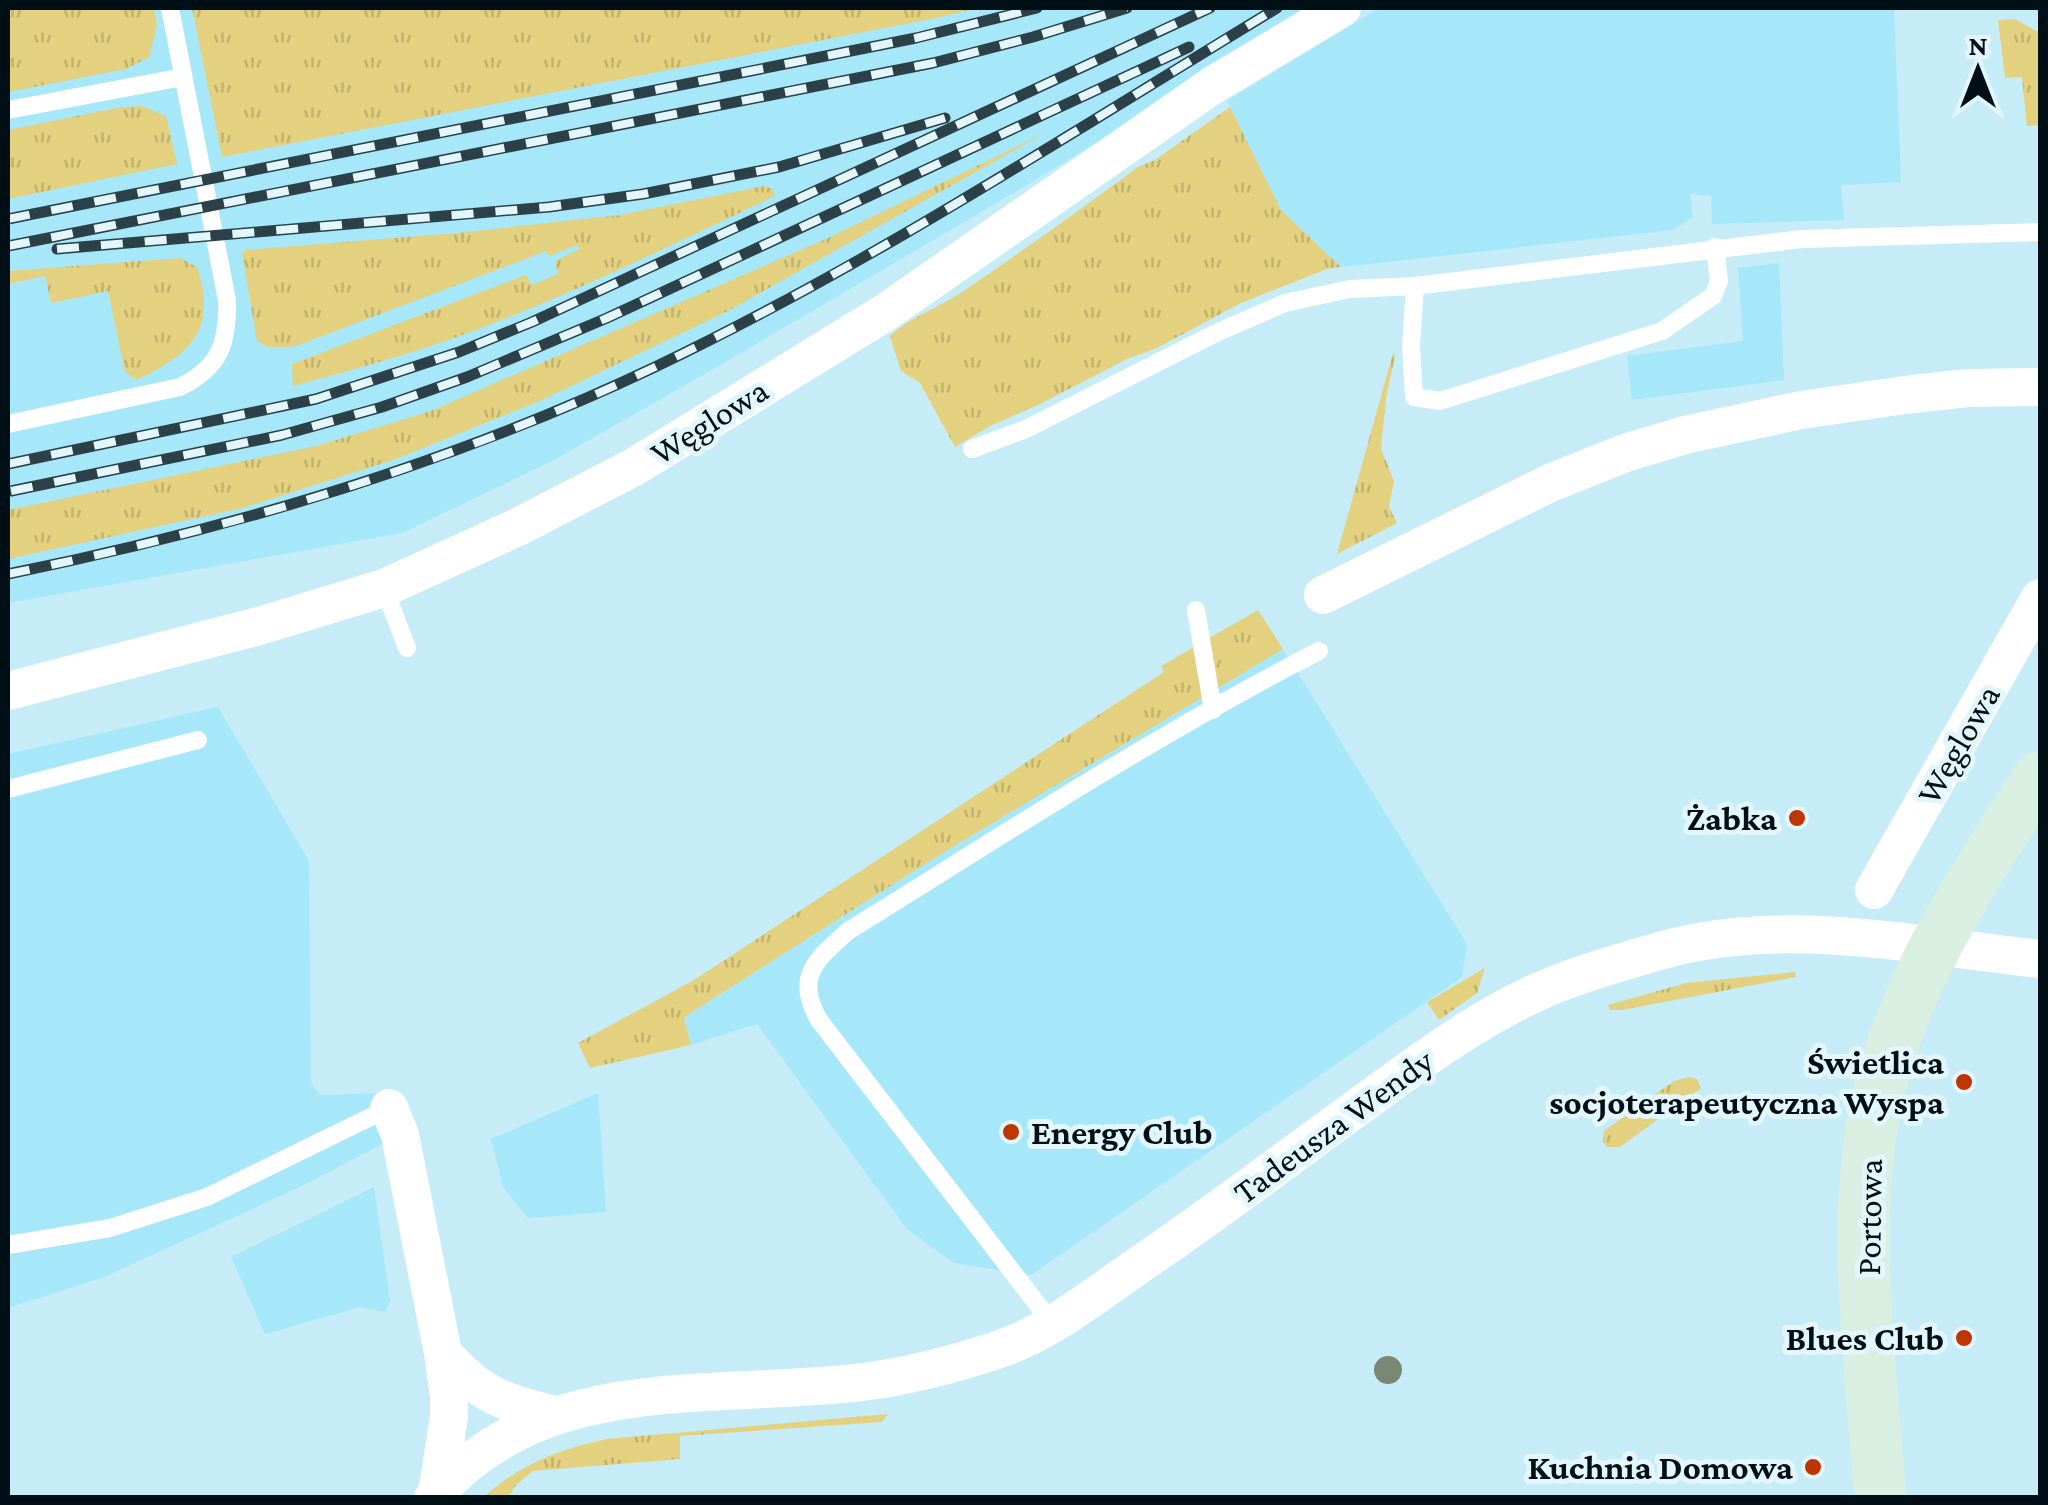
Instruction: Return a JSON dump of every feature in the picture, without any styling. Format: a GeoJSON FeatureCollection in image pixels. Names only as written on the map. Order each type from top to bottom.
{"type":"FeatureCollection","features":[{"type":"Feature","properties":{"kind":"street","name":"Węglowa"},"geometry":{"type":"LineString","coordinates":[[8,691],[259,626],[384,588],[518,528],[634,467],[886,312],[1213,85],[1342,8]]}},
{"type":"Feature","properties":{"kind":"street"},"geometry":{"type":"LineString","coordinates":[[1323,595],[1550,483],[1625,452],[1801,410],[1905,395],[2040,386]]}},
{"type":"Feature","properties":{"kind":"street","name":"Węglowa"},"geometry":{"type":"LineString","coordinates":[[1874,890],[2040,598]]}},
{"type":"Feature","properties":{"kind":"street"},"geometry":{"type":"LineString","coordinates":[[1934,947],[2040,776]]}},
{"type":"Feature","properties":{"kind":"street","name":"Tadeusza Wendy"},"geometry":{"type":"LineString","coordinates":[[435,1495],[464,1463],[494,1441],[556,1415],[682,1394],[862,1382],[944,1368],[1013,1344],[1187,1232],[1468,1029],[1556,984],[1669,948],[1720,940],[1810,936],[2040,959]]}},
{"type":"Feature","properties":{"kind":"street","name":"Portowa"},"geometry":{"type":"LineString","coordinates":[[1880,1498],[1865,1222],[1868,1153],[1880,1090],[1934,947]]}},
{"type":"Feature","properties":{"kind":"street","name":"Tadeusza Wendy"},"geometry":{"type":"LineString","coordinates":[[389,1108],[400,1135],[443,1353],[449,1417],[435,1495]]}},
{"type":"Feature","properties":{"kind":"street","name":"Tadeusza Wendy"},"geometry":{"type":"LineString","coordinates":[[443,1353],[468,1382],[494,1398],[556,1415]]}},
{"type":"Feature","properties":{"kind":"lane"},"geometry":{"type":"LineString","coordinates":[[8,424],[180,386],[200,376],[224,344],[227,300],[170,8]]}},
{"type":"Feature","properties":{"kind":"lane"},"geometry":{"type":"LineString","coordinates":[[8,110],[183,77]]}},
{"type":"Feature","properties":{"kind":"lane"},"geometry":{"type":"LineString","coordinates":[[972,449],[1026,430],[1216,333],[1285,303],[1350,289],[1414,286],[1802,238],[2040,232]]}},
{"type":"Feature","properties":{"kind":"lane"},"geometry":{"type":"LineString","coordinates":[[1414,286],[1414,397],[1440,401],[1662,331],[1712,296],[1719,282],[1714,247]]}},
{"type":"Feature","properties":{"kind":"lane"},"geometry":{"type":"LineString","coordinates":[[384,588],[406,648]]}},
{"type":"Feature","properties":{"kind":"lane"},"geometry":{"type":"LineString","coordinates":[[1196,610],[1212,710]]}},
{"type":"Feature","properties":{"kind":"lane"},"geometry":{"type":"LineString","coordinates":[[1051,1322],[819,1020],[808,1002],[806,986],[822,954],[848,931],[1050,805],[1320,651]]}},
{"type":"Feature","properties":{"kind":"lane"},"geometry":{"type":"LineString","coordinates":[[8,790],[198,740]]}},
{"type":"Feature","properties":{"kind":"lane"},"geometry":{"type":"LineString","coordinates":[[8,1245],[110,1228],[207,1198],[389,1108]]}},
{"type":"Feature","properties":{"kind":"shaded area"},"geometry":{"type":"Polygon","coordinates":[[[8,8],[1317,8],[717,367],[554,460],[402,533],[8,603],[8,8]]]}},
{"type":"Feature","properties":{"kind":"shaded area"},"geometry":{"type":"Polygon","coordinates":[[[1379,8],[1894,8],[1901,182],[1841,185],[1844,220],[1712,224],[1711,196],[1690,194],[1693,217],[1673,230],[1341,267],[1281,210],[1227,101],[1379,8]]]}},
{"type":"Feature","properties":{"kind":"shaded area"},"geometry":{"type":"Polygon","coordinates":[[[1779,263],[1784,380],[1632,400],[1627,356],[1743,341],[1738,268],[1779,263]]]}},
{"type":"Feature","properties":{"kind":"shaded area"},"geometry":{"type":"Polygon","coordinates":[[[1283,649],[1467,944],[1462,977],[1031,1275],[954,1263],[907,1229],[757,1024],[691,1045],[684,1019],[689,1014],[936,857],[1283,649]]]}},
{"type":"Feature","properties":{"kind":"shaded area"},"geometry":{"type":"Polygon","coordinates":[[[218,707],[309,861],[311,1084],[321,1095],[390,1093],[415,1127],[302,1186],[104,1277],[8,1308],[8,754],[218,707]]]}},
{"type":"Feature","properties":{"kind":"shaded area"},"geometry":{"type":"Polygon","coordinates":[[[598,1093],[606,1212],[528,1218],[503,1187],[491,1139],[598,1093]]]}},
{"type":"Feature","properties":{"kind":"shaded area"},"geometry":{"type":"Polygon","coordinates":[[[374,1187],[390,1301],[385,1312],[360,1307],[265,1334],[231,1257],[374,1187]]]}},
{"type":"Feature","properties":{"kind":"green space"},"geometry":{"type":"Polygon","coordinates":[[[8,8],[154,8],[157,26],[149,57],[126,69],[8,92],[8,8]]]}},
{"type":"Feature","properties":{"kind":"green space"},"geometry":{"type":"Polygon","coordinates":[[[192,8],[978,8],[222,157],[192,8]]]}},
{"type":"Feature","properties":{"kind":"green space"},"geometry":{"type":"Polygon","coordinates":[[[2015,19],[2040,33],[2040,125],[2027,126],[2022,77],[2005,78],[1998,20],[2015,19]]]}},
{"type":"Feature","properties":{"kind":"green space"},"geometry":{"type":"Polygon","coordinates":[[[142,106],[166,116],[177,164],[8,199],[8,130],[142,106]]]}},
{"type":"Feature","properties":{"kind":"green space"},"geometry":{"type":"Polygon","coordinates":[[[1230,107],[1281,210],[1341,267],[1241,303],[1157,348],[990,426],[955,447],[920,383],[901,371],[890,336],[962,292],[1230,107]]]}},
{"type":"Feature","properties":{"kind":"green space"},"geometry":{"type":"Polygon","coordinates":[[[1045,133],[726,312],[540,401],[393,460],[243,508],[8,559],[8,510],[316,446],[431,411],[828,238],[1045,133]]]}},
{"type":"Feature","properties":{"kind":"green space"},"geometry":{"type":"Polygon","coordinates":[[[764,186],[773,189],[775,196],[538,305],[400,356],[293,386],[292,364],[526,275],[532,285],[558,274],[555,261],[580,249],[577,245],[549,256],[546,251],[296,346],[270,348],[257,341],[242,253],[246,250],[620,215],[764,186]]]}},
{"type":"Feature","properties":{"kind":"green space"},"geometry":{"type":"Polygon","coordinates":[[[180,258],[197,267],[203,289],[201,324],[185,350],[137,380],[125,372],[108,291],[51,303],[45,276],[8,284],[8,271],[180,258]]]}},
{"type":"Feature","properties":{"kind":"green space"},"geometry":{"type":"Polygon","coordinates":[[[1393,353],[1381,449],[1394,481],[1389,507],[1397,523],[1337,554],[1393,353]]]}},
{"type":"Feature","properties":{"kind":"green space"},"geometry":{"type":"Polygon","coordinates":[[[1258,610],[1283,649],[936,857],[689,1014],[684,1019],[691,1045],[590,1068],[578,1043],[694,980],[1164,672],[1161,666],[1258,610]]]}},
{"type":"Feature","properties":{"kind":"green space"},"geometry":{"type":"Polygon","coordinates":[[[1485,968],[1477,993],[1439,1020],[1427,1002],[1485,968]]]}},
{"type":"Feature","properties":{"kind":"green space"},"geometry":{"type":"Polygon","coordinates":[[[1795,972],[1796,977],[1622,1010],[1610,1010],[1608,1005],[1686,983],[1795,972]]]}},
{"type":"Feature","properties":{"kind":"green space"},"geometry":{"type":"Polygon","coordinates":[[[1697,1079],[1701,1088],[1620,1147],[1607,1147],[1603,1142],[1604,1131],[1674,1081],[1697,1079]]]}},
{"type":"Feature","properties":{"kind":"green space"},"geometry":{"type":"Polygon","coordinates":[[[888,1414],[882,1422],[680,1436],[680,1459],[533,1471],[508,1497],[484,1497],[541,1459],[607,1439],[888,1414]]]}},
{"type":"Feature","properties":{"kind":"railway"},"geometry":{"type":"LineString","coordinates":[[8,219],[916,38],[1037,8]]}},
{"type":"Feature","properties":{"kind":"railway"},"geometry":{"type":"LineString","coordinates":[[8,246],[933,63],[1127,8]]}},
{"type":"Feature","properties":{"kind":"railway"},"geometry":{"type":"LineString","coordinates":[[8,464],[316,399],[459,352],[532,322],[1210,8]]}},
{"type":"Feature","properties":{"kind":"railway"},"geometry":{"type":"LineString","coordinates":[[8,574],[256,515],[418,464],[577,402],[655,367],[815,285],[1277,8]]}},
{"type":"Feature","properties":{"kind":"railway"},"geometry":{"type":"LineString","coordinates":[[11,491],[282,435],[382,407],[467,377],[607,318],[1189,47]]}},
{"type":"Feature","properties":{"kind":"railway"},"geometry":{"type":"LineString","coordinates":[[57,249],[549,207],[643,194],[779,167],[945,118]]}},
{"type":"Feature","properties":{"kind":"place","name":"Żabka"},"geometry":{"type":"Point","coordinates":[1797,818]}},
{"type":"Feature","properties":{"kind":"place","name":"Świetlica socjoterapeutyczna Wyspa"},"geometry":{"type":"Point","coordinates":[1964,1082]}},
{"type":"Feature","properties":{"kind":"place","name":"Energy Club"},"geometry":{"type":"Point","coordinates":[1011,1132]}},
{"type":"Feature","properties":{"kind":"place","name":"Blues Club"},"geometry":{"type":"Point","coordinates":[1964,1338]}},
{"type":"Feature","properties":{"kind":"place","name":"Kuchnia Domowa"},"geometry":{"type":"Point","coordinates":[1813,1467]}}]}
